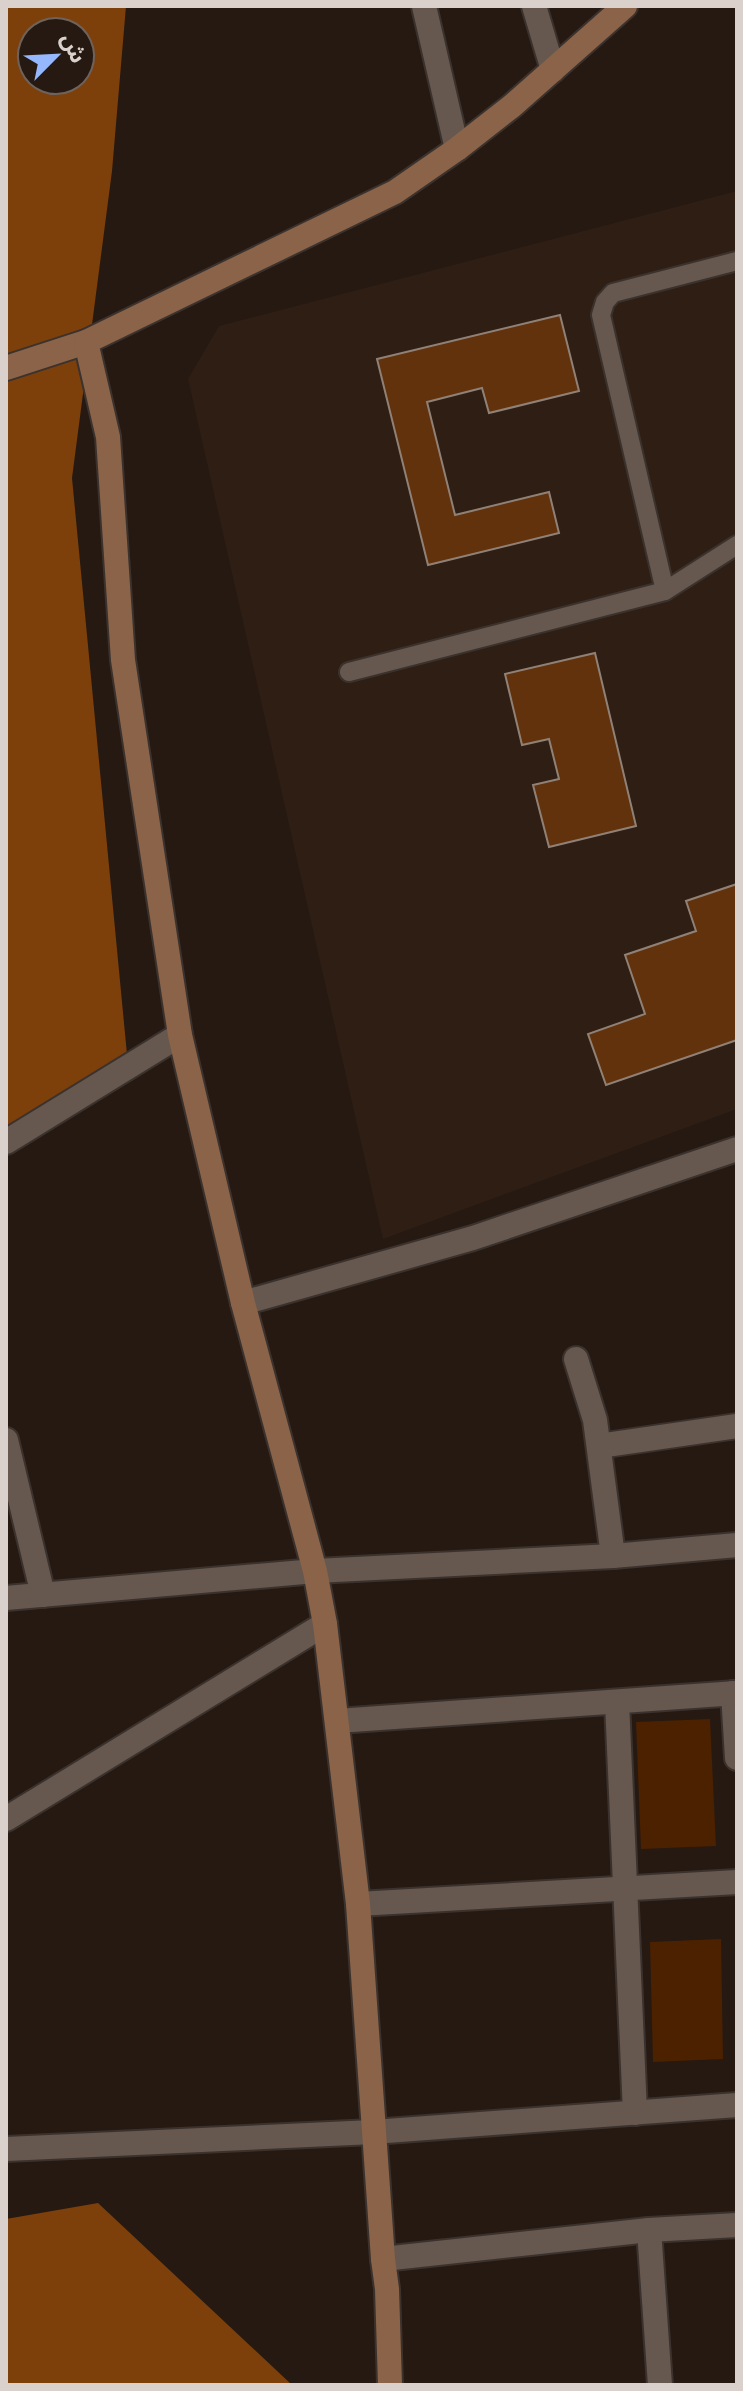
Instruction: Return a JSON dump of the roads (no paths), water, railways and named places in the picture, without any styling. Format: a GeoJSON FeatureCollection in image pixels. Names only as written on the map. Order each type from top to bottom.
{"type":"FeatureCollection","features":[{"type":"Feature","properties":{"kind":"main road"},"geometry":{"type":"LineString","coordinates":[[6,368],[86,342],[395,192],[457,149],[625,6]]}},
{"type":"Feature","properties":{"kind":"main road"},"geometry":{"type":"LineString","coordinates":[[86,342],[108,437],[123,660],[180,1035],[243,1303],[315,1571],[325,1624],[358,1904],[387,2289],[390,2385]]}},
{"type":"Feature","properties":{"kind":"street"},"geometry":{"type":"LineString","coordinates":[[424,6],[457,149]]}},
{"type":"Feature","properties":{"kind":"street"},"geometry":{"type":"LineString","coordinates":[[534,6],[553,70]]}},
{"type":"Feature","properties":{"kind":"street"},"geometry":{"type":"LineString","coordinates":[[6,1142],[180,1035]]}},
{"type":"Feature","properties":{"kind":"street"},"geometry":{"type":"LineString","coordinates":[[243,1303],[473,1238],[737,1149]]}},
{"type":"Feature","properties":{"kind":"street"},"geometry":{"type":"LineString","coordinates":[[576,1359],[595,1420],[613,1556]]}},
{"type":"Feature","properties":{"kind":"street"},"geometry":{"type":"LineString","coordinates":[[599,1446],[737,1426]]}},
{"type":"Feature","properties":{"kind":"street"},"geometry":{"type":"LineString","coordinates":[[6,1440],[43,1595]]}},
{"type":"Feature","properties":{"kind":"street"},"geometry":{"type":"LineString","coordinates":[[6,1598],[315,1571],[613,1556],[737,1545]]}},
{"type":"Feature","properties":{"kind":"street"},"geometry":{"type":"LineString","coordinates":[[6,1819],[325,1624]]}},
{"type":"Feature","properties":{"kind":"street"},"geometry":{"type":"LineString","coordinates":[[337,1721],[735,1693],[737,1758]]}},
{"type":"Feature","properties":{"kind":"street"},"geometry":{"type":"LineString","coordinates":[[617,1702],[635,2113]]}},
{"type":"Feature","properties":{"kind":"street"},"geometry":{"type":"LineString","coordinates":[[358,1904],[625,1886],[737,1882]]}},
{"type":"Feature","properties":{"kind":"street"},"geometry":{"type":"LineString","coordinates":[[6,2149],[373,2132],[737,2105]]}},
{"type":"Feature","properties":{"kind":"street"},"geometry":{"type":"LineString","coordinates":[[383,2259],[649,2230],[737,2225]]}},
{"type":"Feature","properties":{"kind":"street"},"geometry":{"type":"LineString","coordinates":[[649,2230],[660,2385]]}},
{"type":"Feature","properties":{"kind":"lane"},"geometry":{"type":"LineString","coordinates":[[665,591],[601,315],[605,302],[613,293],[737,261]]}},
{"type":"Feature","properties":{"kind":"lane"},"geometry":{"type":"LineString","coordinates":[[349,672],[665,591],[737,545]]}}]}
